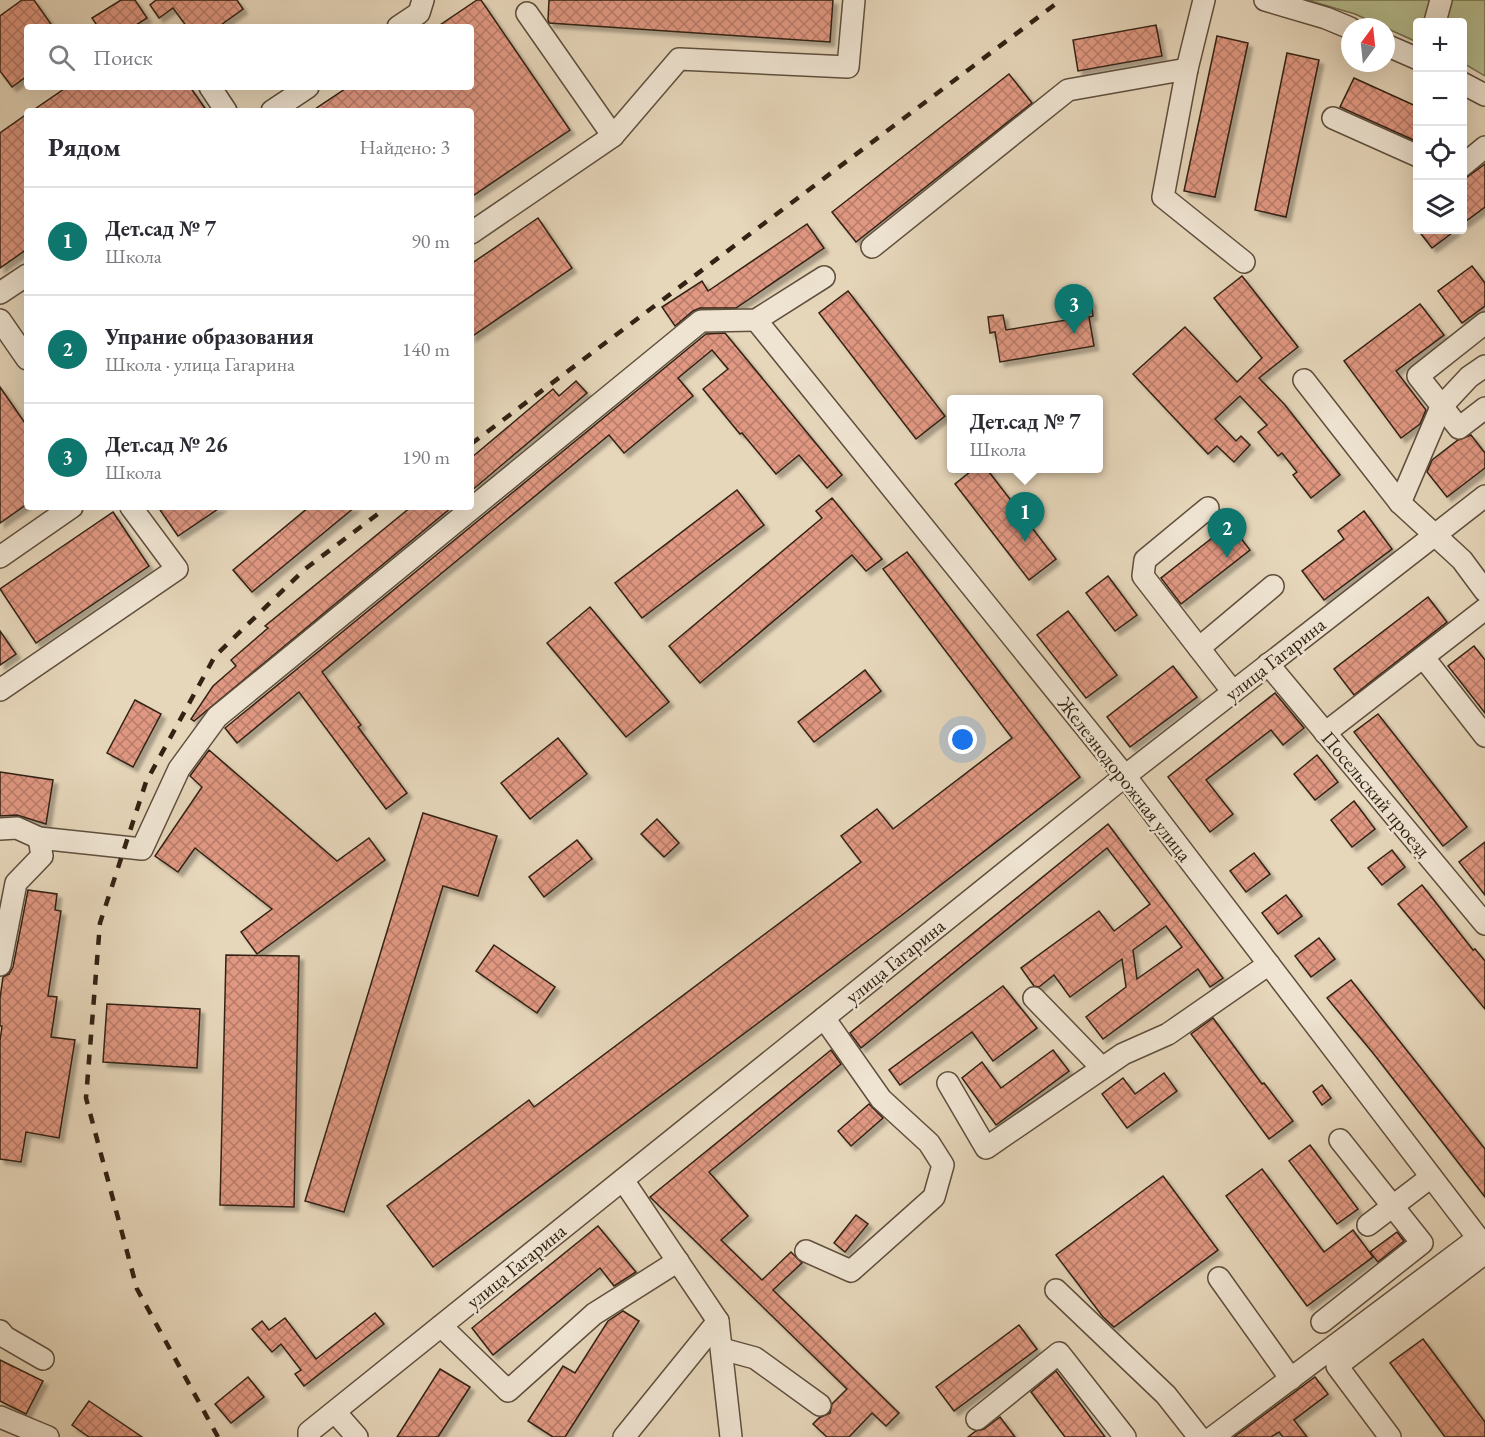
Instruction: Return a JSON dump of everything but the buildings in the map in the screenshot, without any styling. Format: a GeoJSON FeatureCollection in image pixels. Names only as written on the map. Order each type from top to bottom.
{"type":"FeatureCollection","features":[{"type":"Feature","properties":{"kind":"street"},"geometry":{"type":"LineString","coordinates":[[402,24],[419,13],[423,0]]}},
{"type":"Feature","properties":{"kind":"street"},"geometry":{"type":"LineString","coordinates":[[474,231],[613,136],[679,59],[848,67],[854,0]]}},
{"type":"Feature","properties":{"kind":"street"},"geometry":{"type":"LineString","coordinates":[[1204,0],[1187,69],[1163,197],[1244,262]]}},
{"type":"Feature","properties":{"kind":"street"},"geometry":{"type":"LineString","coordinates":[[1265,0],[1341,24]]}},
{"type":"Feature","properties":{"kind":"street"},"geometry":{"type":"LineString","coordinates":[[1436,18],[1441,0]]}},
{"type":"Feature","properties":{"kind":"street"},"geometry":{"type":"LineString","coordinates":[[527,13],[613,136]]}},
{"type":"Feature","properties":{"kind":"street"},"geometry":{"type":"LineString","coordinates":[[1395,49],[1413,57]]}},
{"type":"Feature","properties":{"kind":"street"},"geometry":{"type":"LineString","coordinates":[[872,247],[1068,90],[1187,69]]}},
{"type":"Feature","properties":{"kind":"street"},"geometry":{"type":"LineString","coordinates":[[1467,86],[1485,95]]}},
{"type":"Feature","properties":{"kind":"street"},"geometry":{"type":"LineString","coordinates":[[212,90],[224,108]]}},
{"type":"Feature","properties":{"kind":"street"},"geometry":{"type":"LineString","coordinates":[[276,108],[304,90]]}},
{"type":"Feature","properties":{"kind":"street"},"geometry":{"type":"LineString","coordinates":[[1333,118],[1413,154]]}},
{"type":"Feature","properties":{"kind":"street"},"geometry":{"type":"LineString","coordinates":[[1467,161],[1485,147]]}},
{"type":"Feature","properties":{"kind":"street"},"geometry":{"type":"LineString","coordinates":[[0,293],[24,277]]}},
{"type":"Feature","properties":{"kind":"street"},"geometry":{"type":"LineString","coordinates":[[474,507],[701,321],[756,320],[824,278]]}},
{"type":"Feature","properties":{"kind":"street"},"geometry":{"type":"LineString","coordinates":[[0,320],[24,355]]}},
{"type":"Feature","properties":{"kind":"street","name":"Железнодорожная улица"},"geometry":{"type":"LineString","coordinates":[[756,320],[1125,776],[1431,1177],[1482,1239]]}},
{"type":"Feature","properties":{"kind":"street"},"geometry":{"type":"LineString","coordinates":[[1485,322],[1418,376],[1459,428],[1485,408]]}},
{"type":"Feature","properties":{"kind":"street"},"geometry":{"type":"LineString","coordinates":[[1400,503],[1441,407],[1469,377],[1485,366]]}},
{"type":"Feature","properties":{"kind":"street"},"geometry":{"type":"LineString","coordinates":[[1304,380],[1400,503],[1462,560],[1485,591]]}},
{"type":"Feature","properties":{"kind":"street","name":"улица Гагарина"},"geometry":{"type":"LineString","coordinates":[[309,1434],[1125,776],[1433,534],[1485,496]]}},
{"type":"Feature","properties":{"kind":"street"},"geometry":{"type":"LineString","coordinates":[[1208,508],[1144,560],[1143,576],[1233,692]]}},
{"type":"Feature","properties":{"kind":"street"},"geometry":{"type":"LineString","coordinates":[[0,557],[68,510]]}},
{"type":"Feature","properties":{"kind":"street"},"geometry":{"type":"LineString","coordinates":[[0,690],[177,569],[133,510]]}},
{"type":"Feature","properties":{"kind":"street"},"geometry":{"type":"LineString","coordinates":[[0,829],[17,828],[39,838],[142,849],[179,769],[217,717],[470,510]]}},
{"type":"Feature","properties":{"kind":"street"},"geometry":{"type":"LineString","coordinates":[[1199,648],[1273,586]]}},
{"type":"Feature","properties":{"kind":"street"},"geometry":{"type":"LineString","coordinates":[[1325,733],[1485,609]]}},
{"type":"Feature","properties":{"kind":"street"},"geometry":{"type":"LineString","coordinates":[[1424,658],[1485,736]]}},
{"type":"Feature","properties":{"kind":"street","name":"Посельский проезд"},"geometry":{"type":"LineString","coordinates":[[1268,664],[1485,924]]}},
{"type":"Feature","properties":{"kind":"street"},"geometry":{"type":"LineString","coordinates":[[0,965],[16,883],[42,856],[39,838]]}},
{"type":"Feature","properties":{"kind":"street"},"geometry":{"type":"LineString","coordinates":[[948,1083],[986,1148],[1123,1054],[1168,1034],[1269,964]]}},
{"type":"Feature","properties":{"kind":"street"},"geometry":{"type":"LineString","coordinates":[[1034,998],[1102,1068]]}},
{"type":"Feature","properties":{"kind":"street"},"geometry":{"type":"LineString","coordinates":[[806,1251],[851,1271],[934,1197],[943,1165],[929,1143],[881,1099],[824,1018]]}},
{"type":"Feature","properties":{"kind":"street"},"geometry":{"type":"LineString","coordinates":[[1322,1322],[1422,1243],[1340,1140]]}},
{"type":"Feature","properties":{"kind":"street"},"geometry":{"type":"LineString","coordinates":[[1368,1225],[1431,1177]]}},
{"type":"Feature","properties":{"kind":"street"},"geometry":{"type":"LineString","coordinates":[[622,1180],[718,1321],[731,1437]]}},
{"type":"Feature","properties":{"kind":"street"},"geometry":{"type":"LineString","coordinates":[[1219,1435],[1291,1379],[1482,1239]]}},
{"type":"Feature","properties":{"kind":"street"},"geometry":{"type":"LineString","coordinates":[[1390,1437],[1337,1366],[1482,1239]]}},
{"type":"Feature","properties":{"kind":"street"},"geometry":{"type":"LineString","coordinates":[[441,1326],[508,1390],[594,1314],[678,1261]]}},
{"type":"Feature","properties":{"kind":"street"},"geometry":{"type":"LineString","coordinates":[[1220,1278],[1291,1379]]}},
{"type":"Feature","properties":{"kind":"street"},"geometry":{"type":"LineString","coordinates":[[1056,1290],[1166,1395],[1199,1437]]}},
{"type":"Feature","properties":{"kind":"street"},"geometry":{"type":"LineString","coordinates":[[624,1437],[718,1321]]}},
{"type":"Feature","properties":{"kind":"street"},"geometry":{"type":"LineString","coordinates":[[0,1331],[5,1337],[43,1359]]}},
{"type":"Feature","properties":{"kind":"street"},"geometry":{"type":"LineString","coordinates":[[722,1349],[755,1358],[820,1405]]}},
{"type":"Feature","properties":{"kind":"street"},"geometry":{"type":"LineString","coordinates":[[977,1419],[1059,1353],[1125,1437]]}},
{"type":"Feature","properties":{"kind":"street"},"geometry":{"type":"LineString","coordinates":[[335,1412],[357,1437]]}},
{"type":"Feature","properties":{"kind":"street"},"geometry":{"type":"LineString","coordinates":[[0,1417],[48,1437]]}},
{"type":"Feature","properties":{"kind":"green space"},"geometry":{"type":"Polygon","coordinates":[[[1307,0],[1485,0],[1485,76],[1467,65],[1467,18],[1413,18],[1413,40],[1395,32],[1395,18],[1364,18],[1307,0]]]}},
{"type":"Feature","properties":{"kind":"railway"},"geometry":{"type":"LineString","coordinates":[[474,442],[1061,0]]}},
{"type":"Feature","properties":{"kind":"railway"},"geometry":{"type":"LineString","coordinates":[[218,1437],[137,1289],[86,1098],[100,923],[146,782],[215,656],[305,569],[383,510]]}},
{"type":"Feature","properties":{"kind":"place","name":"Дет.сад № 26"},"geometry":{"type":"Point","coordinates":[1074,334]}},
{"type":"Feature","properties":{"kind":"place","name":"Дет.сад № 7"},"geometry":{"type":"Point","coordinates":[1025,542]}},
{"type":"Feature","properties":{"kind":"place","name":"Упрание образования"},"geometry":{"type":"Point","coordinates":[1227,558]}}]}
